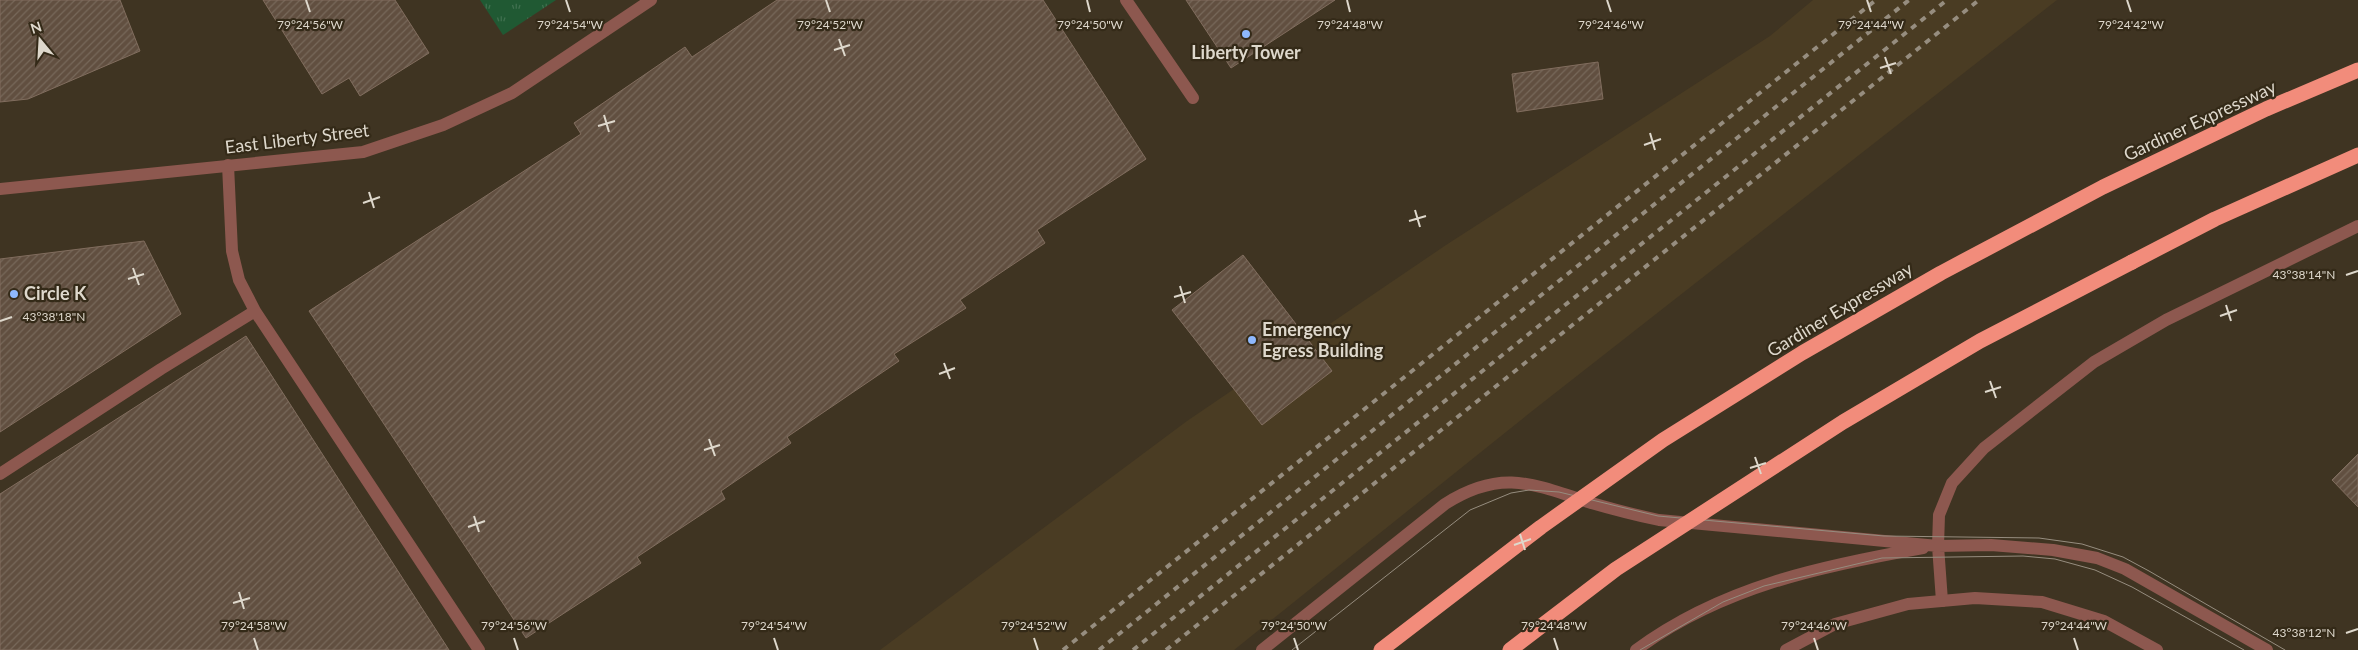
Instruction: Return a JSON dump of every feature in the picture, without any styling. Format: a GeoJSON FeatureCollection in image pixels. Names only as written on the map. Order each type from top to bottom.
{"type":"FeatureCollection","features":[{"type":"Feature","properties":{"kind":"highway","name":"Gardiner Expressway"},"geometry":{"type":"LineString","coordinates":[[1381,650],[1541,527],[1663,440],[1802,353],[1940,273],[2103,188],[2266,109],[2358,70]]}},
{"type":"Feature","properties":{"kind":"highway"},"geometry":{"type":"LineString","coordinates":[[1510,650],[1624,563],[1843,422],[1963,351],[2215,219],[2358,154]]}},
{"type":"Feature","properties":{"kind":"street","name":"East Liberty Street"},"geometry":{"type":"LineString","coordinates":[[0,189],[363,152],[443,125],[512,93],[651,0]]}},
{"type":"Feature","properties":{"kind":"street"},"geometry":{"type":"LineString","coordinates":[[1126,0],[1193,98]]}},
{"type":"Feature","properties":{"kind":"street"},"geometry":{"type":"LineString","coordinates":[[228,165],[232,251],[239,280],[255,311],[479,650]]}},
{"type":"Feature","properties":{"kind":"street"},"geometry":{"type":"LineString","coordinates":[[1942,601],[1938,546],[1939,515],[1952,483],[1980,452],[2094,362],[2166,320],[2358,226]]}},
{"type":"Feature","properties":{"kind":"street"},"geometry":{"type":"LineString","coordinates":[[0,474],[161,368],[255,311]]}},
{"type":"Feature","properties":{"kind":"street"},"geometry":{"type":"LineString","coordinates":[[1262,650],[1445,504],[1466,490],[1488,484],[1510,482],[1534,484],[1618,511],[1659,520],[1938,546],[1991,545],[2053,550],[2097,558],[2134,574],[2268,650]]}},
{"type":"Feature","properties":{"kind":"street"},"geometry":{"type":"LineString","coordinates":[[1636,650],[1690,616],[1722,600],[1763,584],[1881,556],[1938,546]]}},
{"type":"Feature","properties":{"kind":"street"},"geometry":{"type":"LineString","coordinates":[[1786,650],[1835,624],[1908,604],[1976,598],[2042,602],[2104,621],[2157,650]]}},
{"type":"Feature","properties":{"kind":"shaded area"},"geometry":{"type":"Polygon","coordinates":[[[1813,0],[2057,0],[1536,408],[1234,650],[880,650],[1187,421],[1446,245],[1770,36],[1813,0]]]}},
{"type":"Feature","properties":{"kind":"green space"},"geometry":{"type":"Polygon","coordinates":[[[480,0],[556,0],[503,35],[480,0]]]}},
{"type":"Feature","properties":{"kind":"building"},"geometry":{"type":"Polygon","coordinates":[[[0,0],[120,0],[140,51],[28,99],[0,102],[0,0]]]}},
{"type":"Feature","properties":{"kind":"building"},"geometry":{"type":"Polygon","coordinates":[[[263,0],[395,0],[429,53],[360,96],[349,78],[322,94],[263,0]]]}},
{"type":"Feature","properties":{"kind":"building"},"geometry":{"type":"Polygon","coordinates":[[[777,0],[1043,0],[1146,159],[1037,230],[1045,243],[960,300],[966,308],[894,354],[899,361],[787,437],[791,443],[721,491],[725,499],[637,557],[641,563],[526,638],[309,311],[581,134],[574,123],[685,47],[692,57],[777,0]]]}},
{"type":"Feature","properties":{"kind":"building","name":"Liberty Tower"},"geometry":{"type":"Polygon","coordinates":[[[1186,0],[1335,0],[1231,68],[1186,0]]]}},
{"type":"Feature","properties":{"kind":"building"},"geometry":{"type":"Polygon","coordinates":[[[1598,62],[1603,99],[1517,112],[1512,74],[1598,62]]]}},
{"type":"Feature","properties":{"kind":"building"},"geometry":{"type":"Polygon","coordinates":[[[144,241],[181,314],[0,432],[0,259],[144,241]]]}},
{"type":"Feature","properties":{"kind":"building","name":"Emergency Egress Building"},"geometry":{"type":"Polygon","coordinates":[[[1243,255],[1332,371],[1262,425],[1172,310],[1243,255]]]}},
{"type":"Feature","properties":{"kind":"building"},"geometry":{"type":"Polygon","coordinates":[[[246,336],[449,650],[0,650],[0,494],[246,336]]]}},
{"type":"Feature","properties":{"kind":"building"},"geometry":{"type":"Polygon","coordinates":[[[2358,454],[2358,507],[2332,480],[2358,454]]]}},
{"type":"Feature","properties":{"kind":"tram line"},"geometry":{"type":"LineString","coordinates":[[1292,650],[1470,510],[1511,493],[1529,490],[1559,492],[1658,516],[1884,536],[2039,538],[2082,544],[2123,557],[2285,650]]}},
{"type":"Feature","properties":{"kind":"tram line"},"geometry":{"type":"LineString","coordinates":[[1640,650],[1723,602],[1764,586],[1882,558],[2023,556],[2055,559],[2095,570],[2132,587],[2244,650]]}},
{"type":"Feature","properties":{"kind":"railway"},"geometry":{"type":"LineString","coordinates":[[1063,650],[1876,0]]}},
{"type":"Feature","properties":{"kind":"railway"},"geometry":{"type":"LineString","coordinates":[[1099,650],[1909,0]]}},
{"type":"Feature","properties":{"kind":"railway"},"geometry":{"type":"LineString","coordinates":[[1133,650],[1947,0]]}},
{"type":"Feature","properties":{"kind":"railway"},"geometry":{"type":"LineString","coordinates":[[1166,650],[1979,0]]}},
{"type":"Feature","properties":{"kind":"place","name":"Liberty Tower"},"geometry":{"type":"Point","coordinates":[1246,34]}},
{"type":"Feature","properties":{"kind":"place","name":"Circle K"},"geometry":{"type":"Point","coordinates":[14,294]}},
{"type":"Feature","properties":{"kind":"place","name":"Emergency Egress Building"},"geometry":{"type":"Point","coordinates":[1252,340]}}]}
